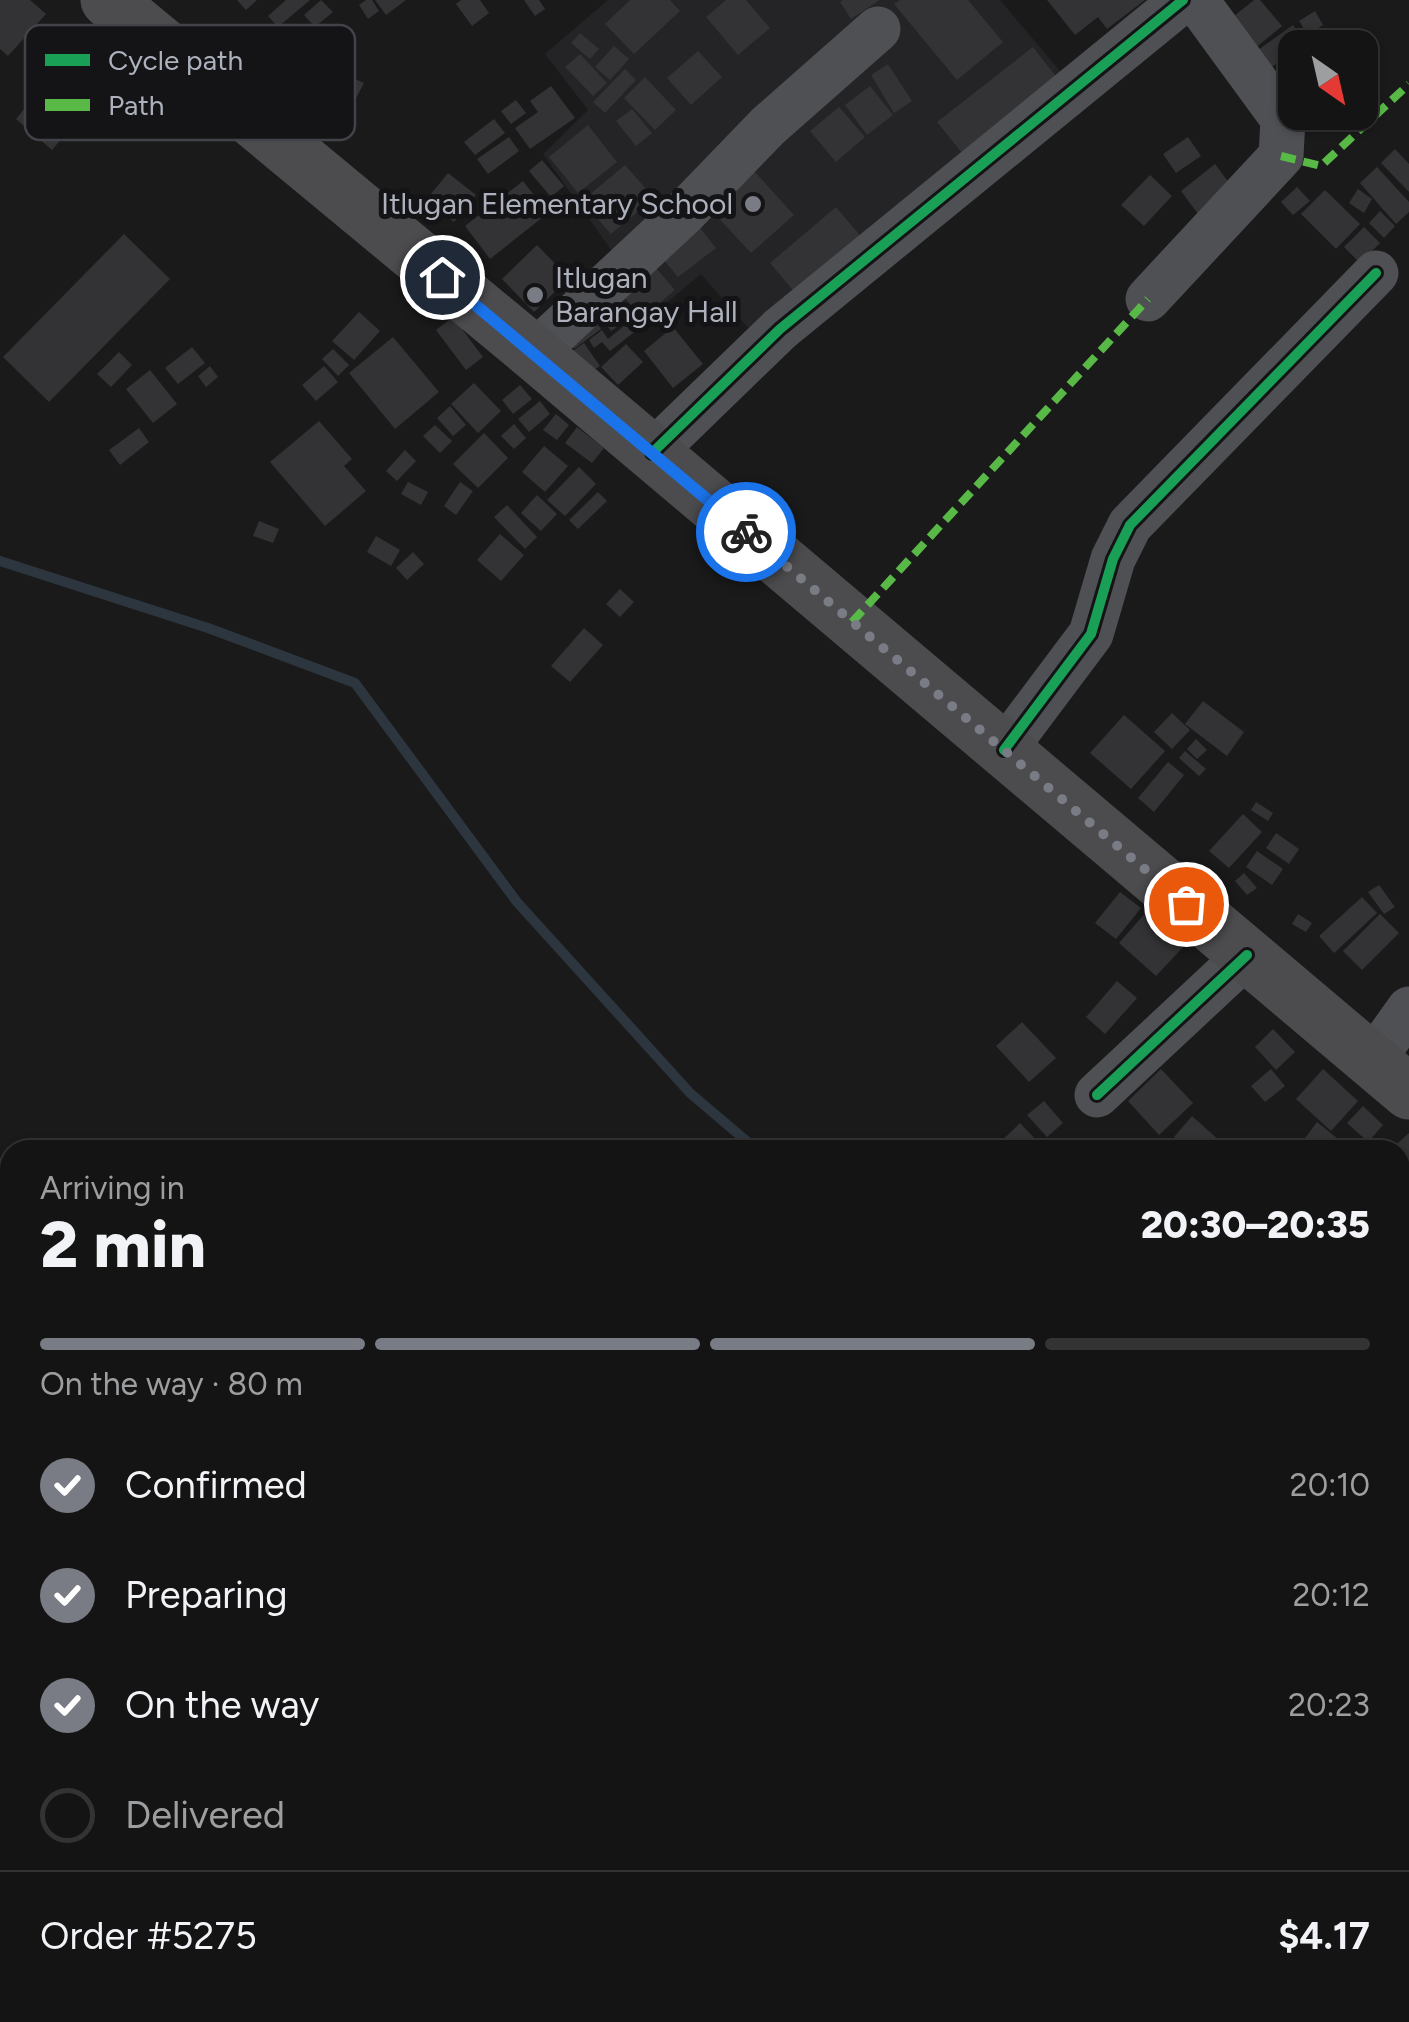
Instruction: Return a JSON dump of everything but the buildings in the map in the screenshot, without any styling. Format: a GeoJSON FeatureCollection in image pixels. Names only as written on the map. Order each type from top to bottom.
{"type":"FeatureCollection","features":[{"type":"Feature","properties":{"kind":"main road"},"geometry":{"type":"LineString","coordinates":[[108,0],[138,25]]}},
{"type":"Feature","properties":{"kind":"main road"},"geometry":{"type":"LineString","coordinates":[[277,140],[1391,1077]]}},
{"type":"Feature","properties":{"kind":"street"},"geometry":{"type":"LineString","coordinates":[[652,453],[780,329],[1183,0]]}},
{"type":"Feature","properties":{"kind":"street"},"geometry":{"type":"LineString","coordinates":[[1148,300],[1281,156],[1283,119],[1196,0]]}},
{"type":"Feature","properties":{"kind":"street"},"geometry":{"type":"LineString","coordinates":[[534,352],[684,212],[768,126],[878,28]]}},
{"type":"Feature","properties":{"kind":"street"},"geometry":{"type":"LineString","coordinates":[[1004,750],[1091,634],[1113,559],[1130,525],[1376,274]]}},
{"type":"Feature","properties":{"kind":"street"},"geometry":{"type":"LineString","coordinates":[[1097,1095],[1247,955]]}},
{"type":"Feature","properties":{"kind":"street"},"geometry":{"type":"LineString","coordinates":[[1391,1077],[1409,1009]]}},
{"type":"Feature","properties":{"kind":"shaded area","name":"Itlugan Elementary School"},"geometry":{"type":"Polygon","coordinates":[[[608,0],[1000,0],[1072,85],[759,340],[701,274],[642,324],[612,292],[614,254],[543,154],[588,110],[545,54],[608,0]]]}},
{"type":"Feature","properties":{"kind":"waterway"},"geometry":{"type":"LineString","coordinates":[[0,561],[208,628],[355,683],[517,902],[690,1093],[745,1140]]}},
{"type":"Feature","properties":{"kind":"marked path"},"geometry":{"type":"LineString","coordinates":[[1281,156],[1321,166],[1409,84]]}},
{"type":"Feature","properties":{"kind":"marked path"},"geometry":{"type":"LineString","coordinates":[[852,622],[1148,299]]}},
{"type":"Feature","properties":{"kind":"cycle path"},"geometry":{"type":"LineString","coordinates":[[652,453],[780,329],[1183,0]]}},
{"type":"Feature","properties":{"kind":"cycle path"},"geometry":{"type":"LineString","coordinates":[[1004,750],[1091,634],[1113,559],[1130,525],[1376,273]]}},
{"type":"Feature","properties":{"kind":"cycle path"},"geometry":{"type":"LineString","coordinates":[[1097,1095],[1247,955]]}},
{"type":"Feature","properties":{"kind":"way so far"},"geometry":{"type":"LineString","coordinates":[[746,532],[1186,904]]}},
{"type":"Feature","properties":{"kind":"place","name":"Itlugan Elementary School"},"geometry":{"type":"Point","coordinates":[753,204]}},
{"type":"Feature","properties":{"kind":"place","name":"Itlugan Barangay Hall"},"geometry":{"type":"Point","coordinates":[535,295]}},
{"type":"Feature","properties":{"kind":"route"},"geometry":{"type":"LineString","coordinates":[[442,277],[746,532]]}}]}
